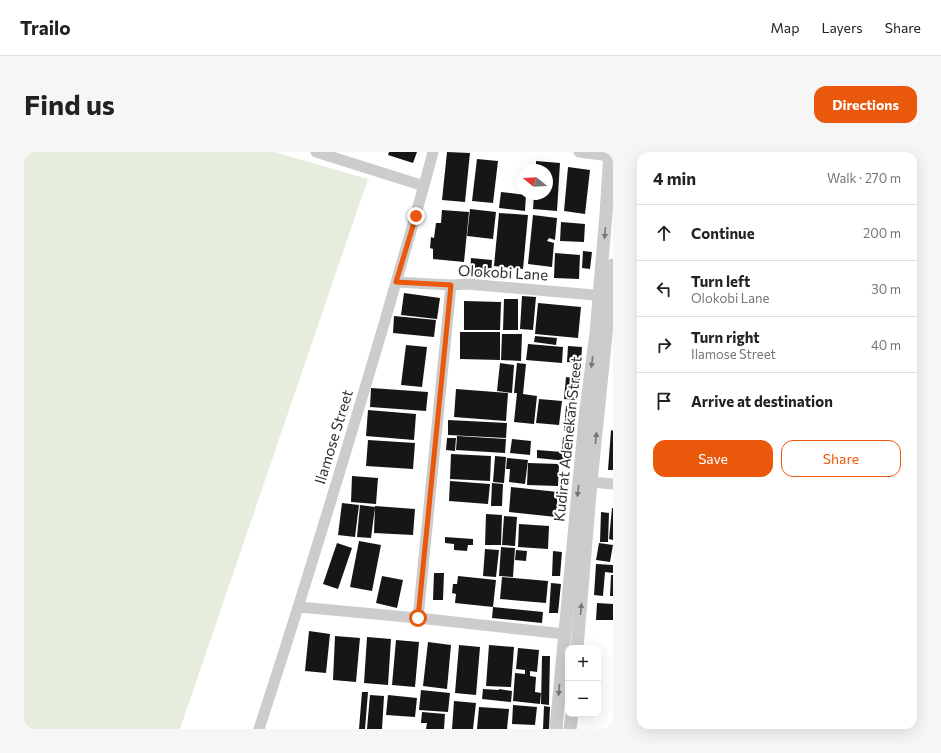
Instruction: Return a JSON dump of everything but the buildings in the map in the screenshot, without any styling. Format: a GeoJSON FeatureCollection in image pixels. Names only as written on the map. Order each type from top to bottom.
{"type":"FeatureCollection","features":[{"type":"Feature","properties":{"kind":"street"},"geometry":{"type":"LineString","coordinates":[[316,152],[424,186]]}},
{"type":"Feature","properties":{"kind":"street","name":"Ilamose Street"},"geometry":{"type":"LineString","coordinates":[[259,729],[299,607],[396,282],[433,152]]}},
{"type":"Feature","properties":{"kind":"street"},"geometry":{"type":"LineString","coordinates":[[579,152],[610,154]]}},
{"type":"Feature","properties":{"kind":"street","name":"Kudirat Adenekan Street"},"geometry":{"type":"LineString","coordinates":[[577,645],[591,482],[610,335],[604,295],[611,181],[610,154]]}},
{"type":"Feature","properties":{"kind":"street","name":"Kudirat Adenekan Street"},"geometry":{"type":"LineString","coordinates":[[556,729],[586,409],[596,333],[604,295],[613,265]]}},
{"type":"Feature","properties":{"kind":"street","name":"Olokobi Lane"},"geometry":{"type":"LineString","coordinates":[[396,282],[451,285],[467,284],[604,295]]}},
{"type":"Feature","properties":{"kind":"street"},"geometry":{"type":"LineString","coordinates":[[418,618],[451,285]]}},
{"type":"Feature","properties":{"kind":"street"},"geometry":{"type":"LineString","coordinates":[[591,482],[613,484]]}},
{"type":"Feature","properties":{"kind":"street"},"geometry":{"type":"LineString","coordinates":[[299,607],[564,634]]}},
{"type":"Feature","properties":{"kind":"street"},"geometry":{"type":"LineString","coordinates":[[570,729],[572,717]]}},
{"type":"Feature","properties":{"kind":"green space"},"geometry":{"type":"Polygon","coordinates":[[[24,152],[274,152],[368,179],[180,729],[24,729],[24,152]]]}},
{"type":"Feature","properties":{"kind":"route"},"geometry":{"type":"LineString","coordinates":[[416,216],[396,282],[451,285],[418,618]]}}]}
